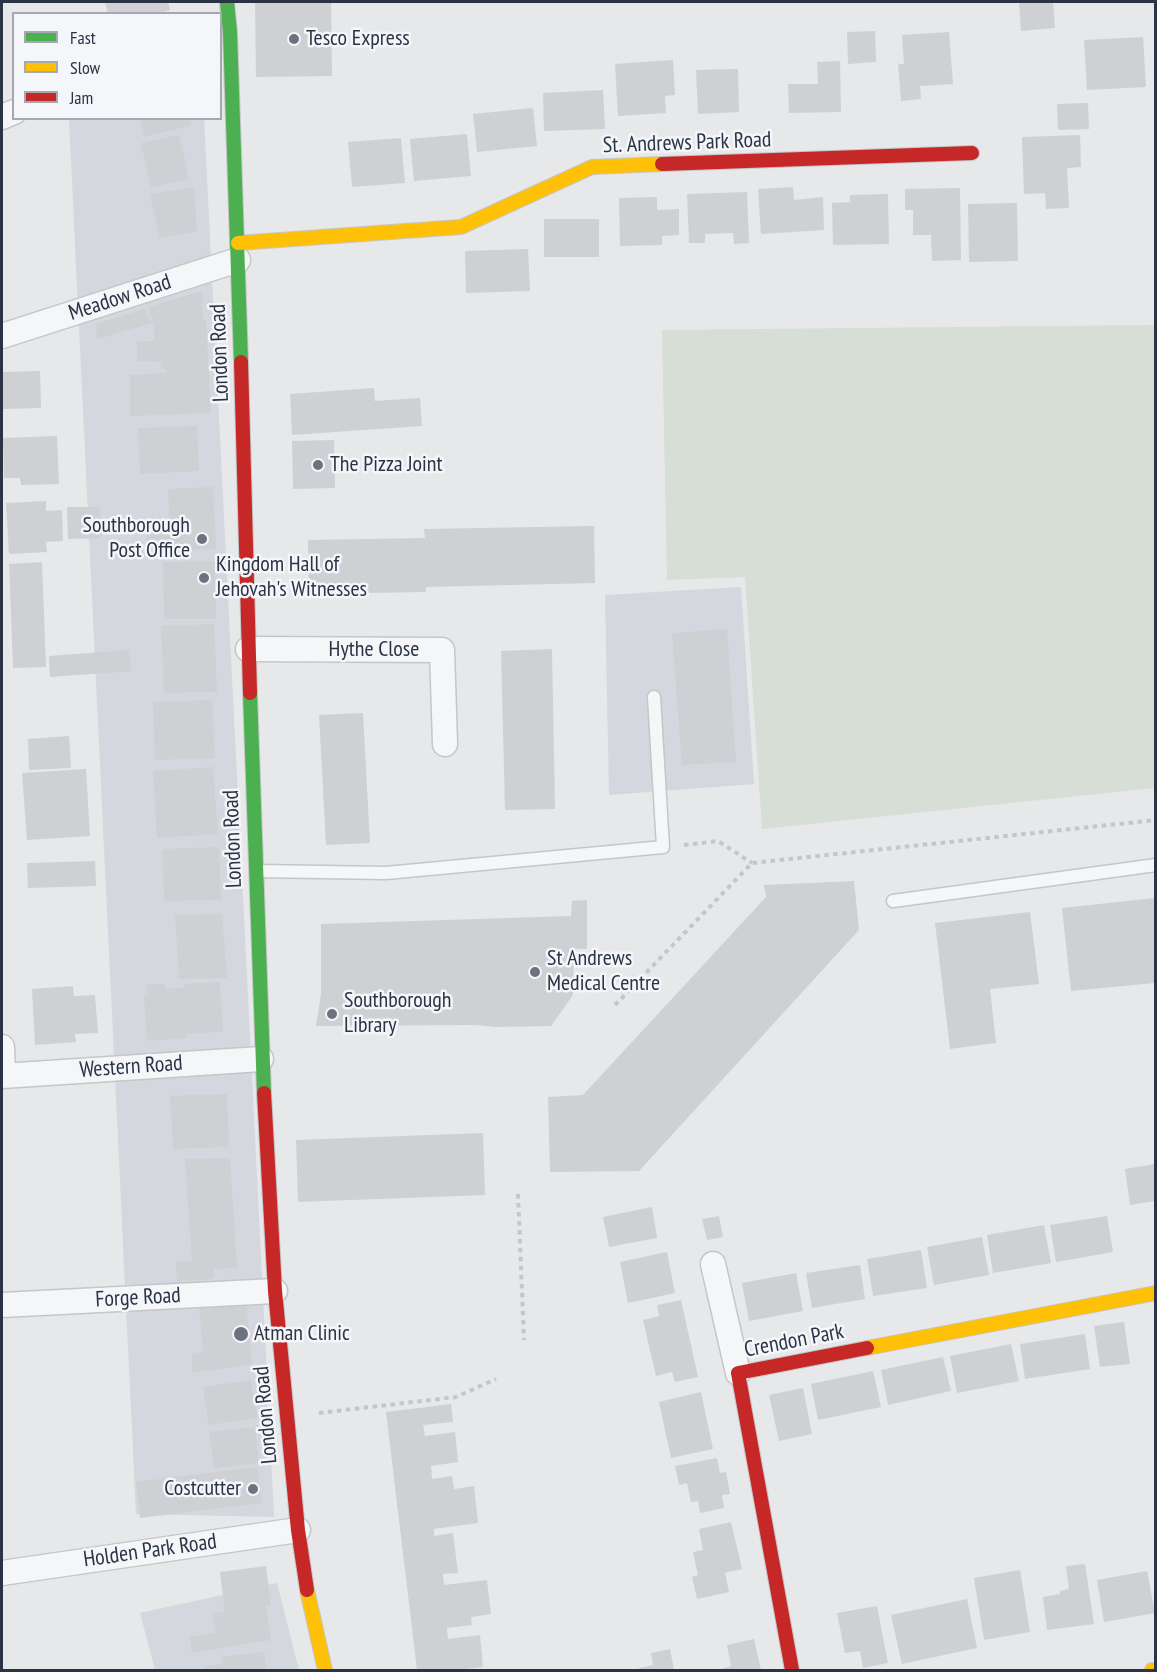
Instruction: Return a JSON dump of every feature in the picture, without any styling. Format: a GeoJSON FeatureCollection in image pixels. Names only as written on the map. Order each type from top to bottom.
{"type":"FeatureCollection","features":[{"type":"Feature","properties":{"kind":"main road","name":"London Road"},"geometry":{"type":"LineString","coordinates":[[227,2],[225,33],[238,252],[261,1059],[275,1291],[298,1530],[304,1576],[325,1671]]}},
{"type":"Feature","properties":{"kind":"main road","name":"St. Andrews Park Road"},"geometry":{"type":"LineString","coordinates":[[238,252],[461,227],[592,167],[972,153]]}},
{"type":"Feature","properties":{"kind":"main road","name":"Crendon Park"},"geometry":{"type":"LineString","coordinates":[[792,1671],[738,1373],[1155,1293]]}},
{"type":"Feature","properties":{"kind":"street","name":"Meadow Road"},"geometry":{"type":"LineString","coordinates":[[2,336],[238,252]]}},
{"type":"Feature","properties":{"kind":"street","name":"Hythe Close"},"geometry":{"type":"LineString","coordinates":[[248,649],[442,650],[445,744]]}},
{"type":"Feature","properties":{"kind":"street"},"geometry":{"type":"LineString","coordinates":[[2,1047],[2,1076]]}},
{"type":"Feature","properties":{"kind":"street","name":"Western Road"},"geometry":{"type":"LineString","coordinates":[[2,1076],[261,1059]]}},
{"type":"Feature","properties":{"kind":"street"},"geometry":{"type":"LineString","coordinates":[[713,1264],[738,1373]]}},
{"type":"Feature","properties":{"kind":"street","name":"Forge Road"},"geometry":{"type":"LineString","coordinates":[[2,1305],[275,1291]]}},
{"type":"Feature","properties":{"kind":"street","name":"Holden Park Road"},"geometry":{"type":"LineString","coordinates":[[2,1573],[298,1530]]}},
{"type":"Feature","properties":{"kind":"lane"},"geometry":{"type":"LineString","coordinates":[[255,872],[386,873],[663,847],[654,697]]}},
{"type":"Feature","properties":{"kind":"lane"},"geometry":{"type":"LineString","coordinates":[[893,901],[1155,865]]}},
{"type":"Feature","properties":{"kind":"path"},"geometry":{"type":"LineString","coordinates":[[663,847],[718,841],[752,863],[1155,820]]}},
{"type":"Feature","properties":{"kind":"path"},"geometry":{"type":"LineString","coordinates":[[615,1005],[752,863]]}},
{"type":"Feature","properties":{"kind":"path"},"geometry":{"type":"LineString","coordinates":[[518,1194],[524,1340]]}},
{"type":"Feature","properties":{"kind":"path"},"geometry":{"type":"LineString","coordinates":[[287,1416],[456,1397],[496,1378]]}},
{"type":"Feature","properties":{"kind":"shaded area"},"geometry":{"type":"Polygon","coordinates":[[[69,120],[204,120],[274,1517],[136,1514],[69,120]]]}},
{"type":"Feature","properties":{"kind":"shaded area"},"geometry":{"type":"Polygon","coordinates":[[[1155,325],[1155,788],[762,829],[745,577],[667,580],[662,330],[1155,325]]]}},
{"type":"Feature","properties":{"kind":"shaded area"},"geometry":{"type":"Polygon","coordinates":[[[741,587],[754,784],[609,795],[605,595],[741,587]]]}},
{"type":"Feature","properties":{"kind":"shaded area"},"geometry":{"type":"Polygon","coordinates":[[[277,1583],[299,1670],[155,1670],[140,1613],[277,1583]]]}},
{"type":"Feature","properties":{"kind":"building"},"geometry":{"type":"Polygon","coordinates":[[[105,2],[168,2],[170,10],[164,12],[108,12],[105,2]]]}},
{"type":"Feature","properties":{"kind":"building","name":"Tesco Express"},"geometry":{"type":"Polygon","coordinates":[[[255,2],[331,2],[332,76],[256,77],[255,2]]]}},
{"type":"Feature","properties":{"kind":"building"},"geometry":{"type":"Polygon","coordinates":[[[1019,2],[1053,2],[1055,28],[1021,31],[1019,2]]]}},
{"type":"Feature","properties":{"kind":"building"},"geometry":{"type":"Polygon","coordinates":[[[875,31],[876,62],[848,64],[847,32],[875,31]]]}},
{"type":"Feature","properties":{"kind":"building"},"geometry":{"type":"Polygon","coordinates":[[[949,32],[953,84],[920,86],[921,99],[901,101],[898,64],[904,64],[902,35],[949,32]]]}},
{"type":"Feature","properties":{"kind":"building"},"geometry":{"type":"Polygon","coordinates":[[[1143,37],[1146,87],[1087,90],[1084,40],[1143,37]]]}},
{"type":"Feature","properties":{"kind":"building"},"geometry":{"type":"Polygon","coordinates":[[[673,60],[675,95],[665,96],[666,113],[618,116],[615,64],[673,60]]]}},
{"type":"Feature","properties":{"kind":"building"},"geometry":{"type":"Polygon","coordinates":[[[840,61],[841,112],[789,113],[788,84],[818,84],[817,62],[840,61]]]}},
{"type":"Feature","properties":{"kind":"building"},"geometry":{"type":"Polygon","coordinates":[[[738,69],[739,112],[698,114],[696,70],[738,69]]]}},
{"type":"Feature","properties":{"kind":"building"},"geometry":{"type":"Polygon","coordinates":[[[603,90],[605,129],[544,131],[543,93],[603,90]]]}},
{"type":"Feature","properties":{"kind":"building"},"geometry":{"type":"Polygon","coordinates":[[[1088,103],[1089,129],[1058,130],[1057,104],[1088,103]]]}},
{"type":"Feature","properties":{"kind":"building"},"geometry":{"type":"Polygon","coordinates":[[[533,108],[537,146],[477,152],[473,114],[533,108]]]}},
{"type":"Feature","properties":{"kind":"building"},"geometry":{"type":"Polygon","coordinates":[[[141,120],[190,120],[191,125],[144,137],[141,120]]]}},
{"type":"Feature","properties":{"kind":"building"},"geometry":{"type":"Polygon","coordinates":[[[467,134],[471,176],[414,181],[410,139],[467,134]]]}},
{"type":"Feature","properties":{"kind":"building"},"geometry":{"type":"Polygon","coordinates":[[[179,135],[189,179],[151,187],[141,143],[179,135]]]}},
{"type":"Feature","properties":{"kind":"building"},"geometry":{"type":"Polygon","coordinates":[[[1080,135],[1081,167],[1067,168],[1069,208],[1046,209],[1045,193],[1024,194],[1022,137],[1080,135]]]}},
{"type":"Feature","properties":{"kind":"building"},"geometry":{"type":"Polygon","coordinates":[[[401,138],[405,183],[352,187],[348,142],[401,138]]]}},
{"type":"Feature","properties":{"kind":"building"},"geometry":{"type":"Polygon","coordinates":[[[194,187],[197,231],[160,238],[150,194],[194,187]]]}},
{"type":"Feature","properties":{"kind":"building"},"geometry":{"type":"Polygon","coordinates":[[[793,187],[794,200],[823,197],[824,230],[761,234],[758,189],[793,187]]]}},
{"type":"Feature","properties":{"kind":"building"},"geometry":{"type":"Polygon","coordinates":[[[960,188],[961,260],[932,261],[931,235],[913,235],[913,210],[905,210],[905,189],[960,188]]]}},
{"type":"Feature","properties":{"kind":"building"},"geometry":{"type":"Polygon","coordinates":[[[747,192],[749,243],[734,244],[733,233],[705,234],[705,243],[689,243],[687,194],[747,192]]]}},
{"type":"Feature","properties":{"kind":"building"},"geometry":{"type":"Polygon","coordinates":[[[888,194],[889,244],[833,245],[832,203],[850,202],[850,195],[888,194]]]}},
{"type":"Feature","properties":{"kind":"building"},"geometry":{"type":"Polygon","coordinates":[[[657,197],[657,210],[679,209],[679,235],[662,236],[662,245],[620,246],[619,198],[657,197]]]}},
{"type":"Feature","properties":{"kind":"building"},"geometry":{"type":"Polygon","coordinates":[[[1017,203],[1018,261],[969,262],[968,204],[1017,203]]]}},
{"type":"Feature","properties":{"kind":"building"},"geometry":{"type":"Polygon","coordinates":[[[544,219],[599,219],[599,257],[544,257],[544,219]]]}},
{"type":"Feature","properties":{"kind":"building"},"geometry":{"type":"Polygon","coordinates":[[[528,249],[530,291],[466,293],[465,251],[528,249]]]}},
{"type":"Feature","properties":{"kind":"building"},"geometry":{"type":"Polygon","coordinates":[[[202,291],[203,320],[206,320],[211,413],[130,416],[130,375],[167,373],[166,369],[161,369],[161,362],[137,361],[137,341],[154,341],[154,326],[148,307],[202,291]]]}},
{"type":"Feature","properties":{"kind":"building"},"geometry":{"type":"Polygon","coordinates":[[[144,309],[152,323],[97,339],[96,324],[144,309]]]}},
{"type":"Feature","properties":{"kind":"building"},"geometry":{"type":"Polygon","coordinates":[[[40,371],[41,408],[2,409],[2,372],[40,371]]]}},
{"type":"Feature","properties":{"kind":"building"},"geometry":{"type":"Polygon","coordinates":[[[374,388],[375,401],[420,398],[422,426],[292,435],[290,394],[374,388]]]}},
{"type":"Feature","properties":{"kind":"building"},"geometry":{"type":"Polygon","coordinates":[[[197,426],[199,471],[140,474],[138,428],[197,426]]]}},
{"type":"Feature","properties":{"kind":"building"},"geometry":{"type":"Polygon","coordinates":[[[57,436],[59,484],[21,485],[20,478],[4,478],[3,438],[57,436]]]}},
{"type":"Feature","properties":{"kind":"building"},"geometry":{"type":"Polygon","coordinates":[[[334,440],[335,488],[293,489],[292,441],[334,440]]]}},
{"type":"Feature","properties":{"kind":"building"},"geometry":{"type":"Polygon","coordinates":[[[213,487],[216,549],[147,552],[146,533],[170,532],[168,489],[213,487]]]}},
{"type":"Feature","properties":{"kind":"building"},"geometry":{"type":"Polygon","coordinates":[[[46,501],[46,511],[62,510],[63,541],[46,542],[47,552],[9,554],[6,503],[46,501]]]}},
{"type":"Feature","properties":{"kind":"building"},"geometry":{"type":"Polygon","coordinates":[[[67,507],[100,507],[101,538],[68,539],[67,507]]]}},
{"type":"Feature","properties":{"kind":"building"},"geometry":{"type":"Polygon","coordinates":[[[594,526],[595,583],[426,587],[426,592],[309,594],[308,540],[425,538],[424,529],[594,526]]]}},
{"type":"Feature","properties":{"kind":"building"},"geometry":{"type":"Polygon","coordinates":[[[215,561],[216,619],[164,619],[163,562],[215,561]]]}},
{"type":"Feature","properties":{"kind":"building"},"geometry":{"type":"Polygon","coordinates":[[[42,562],[46,667],[13,668],[9,564],[42,562]]]}},
{"type":"Feature","properties":{"kind":"building"},"geometry":{"type":"Polygon","coordinates":[[[214,624],[217,692],[164,693],[161,626],[214,624]]]}},
{"type":"Feature","properties":{"kind":"building"},"geometry":{"type":"Polygon","coordinates":[[[727,629],[736,762],[682,765],[672,633],[727,629]]]}},
{"type":"Feature","properties":{"kind":"building"},"geometry":{"type":"Polygon","coordinates":[[[552,649],[555,809],[505,810],[501,651],[552,649]]]}},
{"type":"Feature","properties":{"kind":"building"},"geometry":{"type":"Polygon","coordinates":[[[129,650],[131,671],[50,677],[49,656],[129,650]]]}},
{"type":"Feature","properties":{"kind":"building"},"geometry":{"type":"Polygon","coordinates":[[[212,700],[215,758],[155,760],[153,702],[212,700]]]}},
{"type":"Feature","properties":{"kind":"building"},"geometry":{"type":"Polygon","coordinates":[[[363,713],[370,843],[326,845],[319,715],[363,713]]]}},
{"type":"Feature","properties":{"kind":"building"},"geometry":{"type":"Polygon","coordinates":[[[69,736],[71,768],[29,770],[28,739],[69,736]]]}},
{"type":"Feature","properties":{"kind":"building"},"geometry":{"type":"Polygon","coordinates":[[[213,767],[218,834],[157,838],[153,771],[213,767]]]}},
{"type":"Feature","properties":{"kind":"building"},"geometry":{"type":"Polygon","coordinates":[[[86,769],[90,836],[27,840],[22,773],[86,769]]]}},
{"type":"Feature","properties":{"kind":"building"},"geometry":{"type":"Polygon","coordinates":[[[219,847],[221,900],[164,901],[162,849],[219,847]]]}},
{"type":"Feature","properties":{"kind":"building"},"geometry":{"type":"Polygon","coordinates":[[[95,861],[96,886],[28,888],[27,863],[95,861]]]}},
{"type":"Feature","properties":{"kind":"building"},"geometry":{"type":"Polygon","coordinates":[[[854,881],[859,930],[639,1171],[550,1172],[548,1097],[583,1095],[766,897],[764,885],[854,881]]]}},
{"type":"Feature","properties":{"kind":"building"},"geometry":{"type":"Polygon","coordinates":[[[1155,898],[1155,983],[1071,991],[1062,908],[1155,898]]]}},
{"type":"Feature","properties":{"kind":"building"},"geometry":{"type":"Polygon","coordinates":[[[587,900],[587,949],[574,949],[573,995],[551,1026],[316,1026],[321,994],[321,924],[571,916],[572,901],[587,900]]]}},
{"type":"Feature","properties":{"kind":"building"},"geometry":{"type":"Polygon","coordinates":[[[1030,912],[1039,984],[990,989],[996,1043],[950,1049],[935,923],[1030,912]]]}},
{"type":"Feature","properties":{"kind":"building"},"geometry":{"type":"Polygon","coordinates":[[[222,914],[227,978],[179,979],[175,915],[222,914]]]}},
{"type":"Feature","properties":{"kind":"building"},"geometry":{"type":"Polygon","coordinates":[[[220,982],[223,1031],[187,1034],[187,1038],[147,1041],[144,996],[148,996],[147,985],[165,984],[165,989],[184,988],[184,984],[220,982]]]}},
{"type":"Feature","properties":{"kind":"building"},"geometry":{"type":"Polygon","coordinates":[[[73,986],[74,996],[95,995],[98,1033],[75,1034],[76,1042],[35,1045],[32,989],[73,986]]]}},
{"type":"Feature","properties":{"kind":"building"},"geometry":{"type":"Polygon","coordinates":[[[227,1094],[229,1147],[173,1149],[170,1096],[227,1094]]]}},
{"type":"Feature","properties":{"kind":"building"},"geometry":{"type":"Polygon","coordinates":[[[483,1133],[485,1195],[298,1202],[296,1140],[483,1133]]]}},
{"type":"Feature","properties":{"kind":"building"},"geometry":{"type":"Polygon","coordinates":[[[230,1158],[237,1268],[214,1269],[214,1279],[177,1281],[176,1262],[192,1261],[185,1159],[230,1158]]]}},
{"type":"Feature","properties":{"kind":"building"},"geometry":{"type":"Polygon","coordinates":[[[1155,1164],[1155,1201],[1130,1205],[1125,1169],[1155,1164]]]}},
{"type":"Feature","properties":{"kind":"building"},"geometry":{"type":"Polygon","coordinates":[[[652,1207],[657,1238],[609,1247],[603,1217],[652,1207]]]}},
{"type":"Feature","properties":{"kind":"building"},"geometry":{"type":"Polygon","coordinates":[[[719,1216],[723,1237],[707,1240],[702,1219],[719,1216]]]}},
{"type":"Feature","properties":{"kind":"building"},"geometry":{"type":"Polygon","coordinates":[[[1107,1216],[1113,1252],[1056,1262],[1050,1225],[1107,1216]]]}},
{"type":"Feature","properties":{"kind":"building"},"geometry":{"type":"Polygon","coordinates":[[[1044,1225],[1051,1263],[993,1273],[987,1235],[1044,1225]]]}},
{"type":"Feature","properties":{"kind":"building"},"geometry":{"type":"Polygon","coordinates":[[[982,1237],[989,1275],[934,1285],[927,1247],[982,1237]]]}},
{"type":"Feature","properties":{"kind":"building"},"geometry":{"type":"Polygon","coordinates":[[[921,1250],[927,1288],[873,1296],[867,1259],[921,1250]]]}},
{"type":"Feature","properties":{"kind":"building"},"geometry":{"type":"Polygon","coordinates":[[[667,1252],[675,1293],[628,1303],[620,1262],[667,1252]]]}},
{"type":"Feature","properties":{"kind":"building"},"geometry":{"type":"Polygon","coordinates":[[[860,1265],[865,1299],[812,1308],[806,1273],[860,1265]]]}},
{"type":"Feature","properties":{"kind":"building"},"geometry":{"type":"Polygon","coordinates":[[[796,1273],[803,1311],[749,1321],[742,1283],[796,1273]]]}},
{"type":"Feature","properties":{"kind":"building"},"geometry":{"type":"Polygon","coordinates":[[[681,1300],[698,1377],[675,1382],[672,1372],[656,1376],[643,1320],[659,1316],[657,1305],[681,1300]]]}},
{"type":"Feature","properties":{"kind":"building"},"geometry":{"type":"Polygon","coordinates":[[[246,1301],[252,1364],[192,1373],[192,1353],[203,1352],[199,1305],[246,1301]]]}},
{"type":"Feature","properties":{"kind":"building"},"geometry":{"type":"Polygon","coordinates":[[[1124,1322],[1130,1364],[1100,1367],[1094,1326],[1124,1322]]]}},
{"type":"Feature","properties":{"kind":"building"},"geometry":{"type":"Polygon","coordinates":[[[1085,1334],[1090,1369],[1025,1379],[1020,1344],[1085,1334]]]}},
{"type":"Feature","properties":{"kind":"building"},"geometry":{"type":"Polygon","coordinates":[[[1011,1344],[1019,1381],[957,1393],[950,1356],[1011,1344]]]}},
{"type":"Feature","properties":{"kind":"building"},"geometry":{"type":"Polygon","coordinates":[[[943,1357],[951,1391],[888,1405],[881,1370],[943,1357]]]}},
{"type":"Feature","properties":{"kind":"building"},"geometry":{"type":"Polygon","coordinates":[[[873,1371],[881,1407],[818,1420],[811,1384],[873,1371]]]}},
{"type":"Feature","properties":{"kind":"building"},"geometry":{"type":"Polygon","coordinates":[[[251,1380],[257,1418],[209,1425],[203,1387],[251,1380]]]}},
{"type":"Feature","properties":{"kind":"building"},"geometry":{"type":"Polygon","coordinates":[[[803,1388],[812,1434],[779,1441],[769,1395],[803,1388]]]}},
{"type":"Feature","properties":{"kind":"building"},"geometry":{"type":"Polygon","coordinates":[[[701,1392],[713,1449],[671,1458],[659,1402],[701,1392]]]}},
{"type":"Feature","properties":{"kind":"building"},"geometry":{"type":"Polygon","coordinates":[[[451,1404],[453,1422],[423,1425],[425,1436],[455,1432],[458,1462],[431,1466],[432,1479],[452,1476],[454,1489],[474,1486],[478,1523],[434,1529],[434,1536],[453,1533],[458,1573],[443,1574],[444,1585],[487,1580],[491,1614],[471,1617],[472,1625],[447,1628],[448,1639],[480,1635],[483,1667],[457,1670],[417,1670],[386,1412],[451,1404]]]}},
{"type":"Feature","properties":{"kind":"building"},"geometry":{"type":"Polygon","coordinates":[[[255,1427],[259,1463],[214,1468],[209,1432],[255,1427]]]}},
{"type":"Feature","properties":{"kind":"building"},"geometry":{"type":"Polygon","coordinates":[[[717,1458],[720,1473],[726,1472],[730,1494],[722,1495],[724,1508],[700,1513],[698,1501],[691,1502],[687,1483],[679,1485],[675,1466],[717,1458]]]}},
{"type":"Feature","properties":{"kind":"building"},"geometry":{"type":"Polygon","coordinates":[[[257,1467],[262,1503],[140,1518],[136,1482],[257,1467]]]}},
{"type":"Feature","properties":{"kind":"building"},"geometry":{"type":"Polygon","coordinates":[[[731,1522],[742,1569],[725,1573],[729,1592],[697,1599],[692,1577],[698,1575],[693,1552],[703,1550],[699,1529],[731,1522]]]}},
{"type":"Feature","properties":{"kind":"building"},"geometry":{"type":"Polygon","coordinates":[[[1085,1564],[1094,1624],[1047,1630],[1043,1597],[1060,1594],[1060,1591],[1069,1589],[1066,1566],[1085,1564]]]}},
{"type":"Feature","properties":{"kind":"building"},"geometry":{"type":"Polygon","coordinates":[[[266,1566],[271,1606],[266,1606],[271,1640],[192,1653],[190,1637],[216,1633],[212,1613],[225,1612],[220,1572],[266,1566]]]}},
{"type":"Feature","properties":{"kind":"building"},"geometry":{"type":"Polygon","coordinates":[[[1020,1570],[1030,1632],[984,1640],[974,1578],[1020,1570]]]}},
{"type":"Feature","properties":{"kind":"building"},"geometry":{"type":"Polygon","coordinates":[[[1147,1571],[1155,1613],[1104,1622],[1097,1580],[1147,1571]]]}},
{"type":"Feature","properties":{"kind":"building"},"geometry":{"type":"Polygon","coordinates":[[[967,1599],[977,1648],[902,1664],[891,1615],[967,1599]]]}},
{"type":"Feature","properties":{"kind":"building"},"geometry":{"type":"Polygon","coordinates":[[[877,1606],[888,1663],[863,1668],[860,1651],[845,1653],[837,1613],[877,1606]]]}},
{"type":"Feature","properties":{"kind":"building"},"geometry":{"type":"Polygon","coordinates":[[[754,1639],[761,1670],[718,1670],[731,1666],[727,1645],[754,1639]]]}},
{"type":"Feature","properties":{"kind":"building"},"geometry":{"type":"Polygon","coordinates":[[[670,1649],[674,1670],[636,1670],[653,1665],[651,1653],[670,1649]]]}},
{"type":"Feature","properties":{"kind":"building"},"geometry":{"type":"Polygon","coordinates":[[[264,1652],[267,1670],[205,1670],[204,1666],[223,1664],[221,1657],[264,1652]]]}},
{"type":"Feature","properties":{"kind":"traffic: fast"},"geometry":{"type":"LineString","coordinates":[[227,2],[230,32],[241,362]]}},
{"type":"Feature","properties":{"kind":"traffic: fast"},"geometry":{"type":"LineString","coordinates":[[250,693],[264,1093]]}},
{"type":"Feature","properties":{"kind":"traffic: slow"},"geometry":{"type":"LineString","coordinates":[[238,243],[461,227],[592,167],[662,164]]}},
{"type":"Feature","properties":{"kind":"traffic: slow"},"geometry":{"type":"LineString","coordinates":[[867,1348],[1156,1293]]}},
{"type":"Feature","properties":{"kind":"traffic: slow"},"geometry":{"type":"LineString","coordinates":[[307,1590],[325,1670]]}},
{"type":"Feature","properties":{"kind":"traffic: jam"},"geometry":{"type":"LineString","coordinates":[[662,164],[972,153]]}},
{"type":"Feature","properties":{"kind":"traffic: jam"},"geometry":{"type":"LineString","coordinates":[[241,362],[250,693]]}},
{"type":"Feature","properties":{"kind":"traffic: jam"},"geometry":{"type":"LineString","coordinates":[[264,1093],[275,1291],[298,1530],[307,1590]]}},
{"type":"Feature","properties":{"kind":"traffic: jam"},"geometry":{"type":"LineString","coordinates":[[792,1670],[738,1373],[867,1348]]}},
{"type":"Feature","properties":{"kind":"place","name":"Tesco Express"},"geometry":{"type":"Point","coordinates":[294,39]}},
{"type":"Feature","properties":{"kind":"place","name":"The Pizza Joint"},"geometry":{"type":"Point","coordinates":[318,465]}},
{"type":"Feature","properties":{"kind":"place","name":"Southborough Post Office"},"geometry":{"type":"Point","coordinates":[202,539]}},
{"type":"Feature","properties":{"kind":"place","name":"Kingdom Hall of Jehovah's Witnesses"},"geometry":{"type":"Point","coordinates":[204,578]}},
{"type":"Feature","properties":{"kind":"place","name":"St Andrews Medical Centre"},"geometry":{"type":"Point","coordinates":[535,972]}},
{"type":"Feature","properties":{"kind":"place","name":"Southborough Library"},"geometry":{"type":"Point","coordinates":[332,1014]}},
{"type":"Feature","properties":{"kind":"place","name":"Atman Clinic"},"geometry":{"type":"Point","coordinates":[241,1334]}},
{"type":"Feature","properties":{"kind":"place","name":"Costcutter"},"geometry":{"type":"Point","coordinates":[253,1489]}}]}
